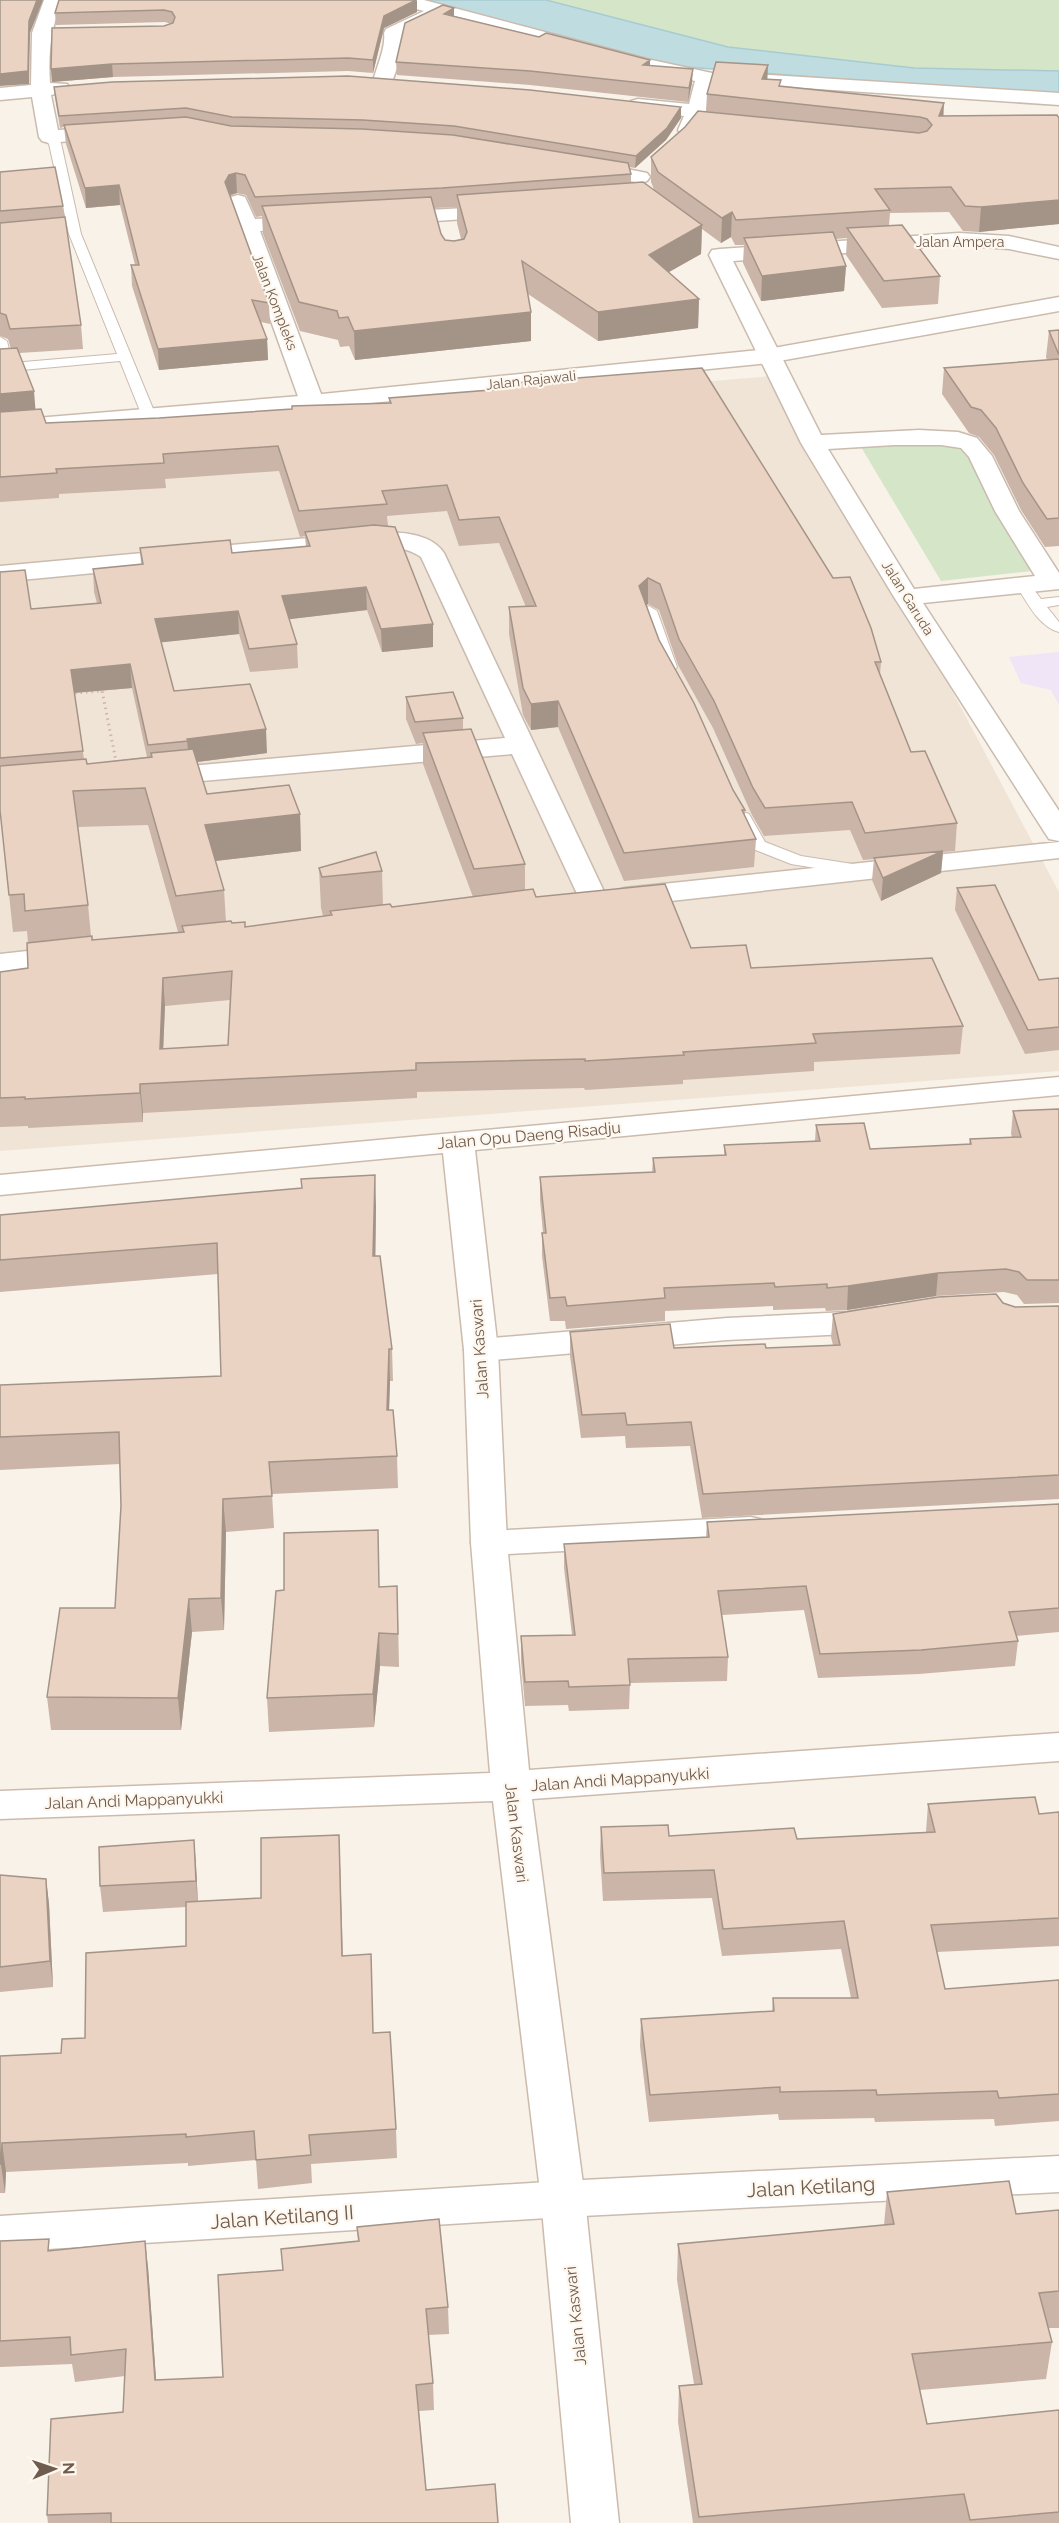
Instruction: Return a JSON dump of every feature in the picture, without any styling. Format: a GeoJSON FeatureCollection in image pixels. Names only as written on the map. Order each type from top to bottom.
{"type":"FeatureCollection","features":[{"type":"Feature","properties":{"kind":"street"},"geometry":{"type":"LineString","coordinates":[[53,0],[41,33],[39,90],[49,137],[130,131]]}},
{"type":"Feature","properties":{"kind":"street"},"geometry":{"type":"LineString","coordinates":[[403,0],[645,64],[705,77],[1059,99]]}},
{"type":"Feature","properties":{"kind":"street"},"geometry":{"type":"LineString","coordinates":[[406,83],[374,80],[395,43],[393,33],[441,10]]}},
{"type":"Feature","properties":{"kind":"street"},"geometry":{"type":"LineString","coordinates":[[41,33],[64,32]]}},
{"type":"Feature","properties":{"kind":"street"},"geometry":{"type":"LineString","coordinates":[[675,148],[694,118],[703,95],[705,77]]}},
{"type":"Feature","properties":{"kind":"street"},"geometry":{"type":"LineString","coordinates":[[0,94],[82,87]]}},
{"type":"Feature","properties":{"kind":"street"},"geometry":{"type":"LineString","coordinates":[[625,104],[694,118],[714,127]]}},
{"type":"Feature","properties":{"kind":"street"},"geometry":{"type":"LineString","coordinates":[[563,163],[642,186],[657,162]]}},
{"type":"Feature","properties":{"kind":"street","name":"Jalan Kompleks"},"geometry":{"type":"LineString","coordinates":[[238,201],[312,402]]}},
{"type":"Feature","properties":{"kind":"street"},"geometry":{"type":"LineString","coordinates":[[368,219],[522,210]]}},
{"type":"Feature","properties":{"kind":"street"},"geometry":{"type":"LineString","coordinates":[[442,216],[448,237]]}},
{"type":"Feature","properties":{"kind":"street"},"geometry":{"type":"LineString","coordinates":[[246,226],[330,221]]}},
{"type":"Feature","properties":{"kind":"street","name":"Jalan Ampera"},"geometry":{"type":"LineString","coordinates":[[720,255],[959,238],[1003,240],[1059,253]]}},
{"type":"Feature","properties":{"kind":"street"},"geometry":{"type":"LineString","coordinates":[[702,242],[720,255],[768,357]]}},
{"type":"Feature","properties":{"kind":"street","name":"Jalan Rajawali"},"geometry":{"type":"LineString","coordinates":[[0,428],[312,402],[768,357],[1059,304]]}},
{"type":"Feature","properties":{"kind":"street","name":"Jalan Garuda"},"geometry":{"type":"LineString","coordinates":[[768,357],[813,443],[907,597],[1059,833]]}},
{"type":"Feature","properties":{"kind":"street"},"geometry":{"type":"LineString","coordinates":[[813,443],[931,437],[961,439],[968,442],[981,460],[1006,510],[1056,588],[1030,595],[907,597]]}},
{"type":"Feature","properties":{"kind":"street"},"geometry":{"type":"LineString","coordinates":[[0,574],[375,539],[409,540],[421,544],[432,553],[522,745],[582,902],[1059,850]]}},
{"type":"Feature","properties":{"kind":"street"},"geometry":{"type":"LineString","coordinates":[[120,781],[522,745]]}},
{"type":"Feature","properties":{"kind":"street"},"geometry":{"type":"LineString","coordinates":[[0,963],[95,953]]}},
{"type":"Feature","properties":{"kind":"street","name":"Jalan Opu Daeng Risadju"},"geometry":{"type":"LineString","coordinates":[[0,1185],[1059,1086]]}},
{"type":"Feature","properties":{"kind":"street","name":"Jalan Kaswari"},"geometry":{"type":"LineString","coordinates":[[458,1142],[481,1350],[489,1543],[511,1786],[563,2199],[595,2523]]}},
{"type":"Feature","properties":{"kind":"street"},"geometry":{"type":"LineString","coordinates":[[481,1350],[727,1329],[847,1323],[902,1314]]}},
{"type":"Feature","properties":{"kind":"street"},"geometry":{"type":"LineString","coordinates":[[489,1543],[786,1527]]}},
{"type":"Feature","properties":{"kind":"street","name":"Jalan Andi Mappanyukki"},"geometry":{"type":"LineString","coordinates":[[0,1805],[511,1786],[1059,1747]]}},
{"type":"Feature","properties":{"kind":"street","name":"Jalan Ketilang"},"geometry":{"type":"LineString","coordinates":[[563,2199],[1059,2174]]}},
{"type":"Feature","properties":{"kind":"street","name":"Jalan Ketilang II"},"geometry":{"type":"LineString","coordinates":[[0,2234],[563,2199]]}},
{"type":"Feature","properties":{"kind":"lane"},"geometry":{"type":"LineString","coordinates":[[49,137],[54,143],[70,234],[149,416]]}},
{"type":"Feature","properties":{"kind":"lane"},"geometry":{"type":"LineString","coordinates":[[0,341],[3,368],[123,357]]}},
{"type":"Feature","properties":{"kind":"lane"},"geometry":{"type":"LineString","coordinates":[[1030,595],[1050,624],[1059,627]]}},
{"type":"Feature","properties":{"kind":"lane"},"geometry":{"type":"LineString","coordinates":[[649,610],[668,666],[678,684]]}},
{"type":"Feature","properties":{"kind":"lane"},"geometry":{"type":"LineString","coordinates":[[737,805],[759,845],[797,860],[862,871]]}},
{"type":"Feature","properties":{"kind":"path"},"geometry":{"type":"LineString","coordinates":[[68,694],[102,691],[120,781]]}},
{"type":"Feature","properties":{"kind":"shaded area"},"geometry":{"type":"Polygon","coordinates":[[[784,375],[1059,892],[1059,1071],[0,1151],[0,441],[784,375]]]}},
{"type":"Feature","properties":{"kind":"shaded area"},"geometry":{"type":"Polygon","coordinates":[[[1059,652],[1059,705],[1051,690],[1021,683],[1009,657],[1059,652]]]}},
{"type":"Feature","properties":{"kind":"green space"},"geometry":{"type":"Polygon","coordinates":[[[546,0],[1059,0],[1059,71],[914,68],[728,47],[546,0]]]}},
{"type":"Feature","properties":{"kind":"green space"},"geometry":{"type":"Polygon","coordinates":[[[954,441],[959,443],[1033,566],[1032,571],[941,581],[861,447],[954,441]]]}},
{"type":"Feature","properties":{"kind":"water"},"geometry":{"type":"Polygon","coordinates":[[[417,0],[546,0],[728,47],[914,68],[1059,71],[1059,96],[686,67],[647,60],[417,0]]]}},
{"type":"Feature","properties":{"kind":"building"},"geometry":{"type":"Polygon","coordinates":[[[0,0],[37,0],[29,21],[28,71],[0,74],[0,0]]]}},
{"type":"Feature","properties":{"kind":"building"},"geometry":{"type":"Polygon","coordinates":[[[59,0],[416,0],[384,16],[373,60],[348,58],[112,64],[51,69],[52,28],[164,26],[173,23],[175,17],[172,12],[164,10],[55,13],[59,0]]]}},
{"type":"Feature","properties":{"kind":"building"},"geometry":{"type":"Polygon","coordinates":[[[443,5],[454,8],[444,14],[539,37],[546,33],[650,60],[643,65],[693,69],[689,88],[530,71],[396,62],[405,23],[443,5]]]}},
{"type":"Feature","properties":{"kind":"building"},"geometry":{"type":"Polygon","coordinates":[[[716,62],[768,65],[762,79],[781,80],[779,86],[944,103],[939,116],[1057,115],[1059,118],[1059,200],[981,207],[965,206],[951,187],[875,189],[890,210],[736,220],[732,212],[722,218],[658,172],[651,157],[685,127],[698,111],[919,133],[927,131],[932,125],[927,119],[920,117],[707,94],[716,62]]]}},
{"type":"Feature","properties":{"kind":"building"},"geometry":{"type":"Polygon","coordinates":[[[348,76],[530,90],[681,107],[667,128],[636,156],[454,126],[363,120],[232,117],[186,108],[59,116],[54,87],[112,82],[348,76]]]}},
{"type":"Feature","properties":{"kind":"building"},"geometry":{"type":"Polygon","coordinates":[[[186,117],[231,126],[362,129],[453,135],[628,163],[631,174],[442,188],[255,197],[245,175],[236,173],[229,175],[225,182],[269,303],[252,300],[267,339],[158,349],[131,265],[139,265],[119,185],[85,188],[64,125],[186,117]]]}},
{"type":"Feature","properties":{"kind":"building"},"geometry":{"type":"Polygon","coordinates":[[[55,167],[63,206],[0,211],[0,172],[55,167]]]}},
{"type":"Feature","properties":{"kind":"building"},"geometry":{"type":"Polygon","coordinates":[[[643,182],[702,225],[649,255],[699,299],[598,312],[522,261],[531,312],[354,331],[348,317],[339,318],[337,311],[299,302],[262,206],[431,197],[441,234],[445,240],[454,241],[464,239],[467,232],[457,195],[643,182]]]}},
{"type":"Feature","properties":{"kind":"building"},"geometry":{"type":"Polygon","coordinates":[[[65,217],[81,325],[10,329],[6,315],[0,313],[0,223],[65,217]]]}},
{"type":"Feature","properties":{"kind":"building"},"geometry":{"type":"Polygon","coordinates":[[[902,225],[940,276],[884,281],[847,228],[902,225]]]}},
{"type":"Feature","properties":{"kind":"building"},"geometry":{"type":"Polygon","coordinates":[[[833,232],[846,266],[762,276],[744,238],[833,232]]]}},
{"type":"Feature","properties":{"kind":"building"},"geometry":{"type":"Polygon","coordinates":[[[1059,330],[1059,355],[1049,331],[1059,330]]]}},
{"type":"Feature","properties":{"kind":"building"},"geometry":{"type":"Polygon","coordinates":[[[17,348],[34,391],[0,394],[0,349],[17,348]]]}},
{"type":"Feature","properties":{"kind":"building"},"geometry":{"type":"Polygon","coordinates":[[[1059,359],[1059,518],[1047,519],[1023,483],[996,428],[981,410],[971,407],[944,368],[1059,359]]]}},
{"type":"Feature","properties":{"kind":"building"},"geometry":{"type":"Polygon","coordinates":[[[702,368],[833,578],[850,577],[871,628],[881,662],[875,662],[911,752],[925,751],[957,823],[865,833],[852,802],[765,808],[753,788],[714,701],[679,639],[660,584],[648,578],[639,586],[659,640],[694,703],[733,790],[745,810],[742,810],[756,839],[624,853],[558,701],[531,704],[523,688],[509,607],[536,606],[499,517],[459,520],[447,485],[382,491],[387,504],[299,511],[278,446],[163,454],[164,463],[56,469],[57,473],[0,477],[0,412],[41,409],[46,423],[159,418],[292,409],[292,406],[391,403],[389,398],[503,389],[501,384],[702,368]]]}},
{"type":"Feature","properties":{"kind":"building"},"geometry":{"type":"Polygon","coordinates":[[[374,525],[395,527],[433,624],[381,629],[366,587],[282,596],[297,644],[249,649],[238,611],[155,619],[174,691],[250,684],[266,729],[148,745],[130,664],[71,670],[83,751],[0,758],[0,572],[25,570],[31,609],[101,603],[93,569],[143,564],[140,548],[230,540],[232,553],[310,546],[305,532],[374,525]]]}},
{"type":"Feature","properties":{"kind":"building"},"geometry":{"type":"Polygon","coordinates":[[[453,692],[463,718],[415,722],[406,697],[453,692]]]}},
{"type":"Feature","properties":{"kind":"building"},"geometry":{"type":"Polygon","coordinates":[[[471,729],[525,864],[474,869],[423,733],[471,729]]]}},
{"type":"Feature","properties":{"kind":"building"},"geometry":{"type":"Polygon","coordinates":[[[193,749],[207,794],[289,785],[300,814],[205,825],[224,890],[176,896],[145,788],[73,791],[88,905],[25,911],[24,894],[9,895],[0,810],[0,766],[86,759],[87,764],[152,757],[151,753],[193,749]]]}},
{"type":"Feature","properties":{"kind":"building"},"geometry":{"type":"Polygon","coordinates":[[[943,851],[883,878],[874,858],[943,851]]]}},
{"type":"Feature","properties":{"kind":"building"},"geometry":{"type":"Polygon","coordinates":[[[376,852],[382,871],[322,877],[319,868],[376,852]]]}},
{"type":"Feature","properties":{"kind":"building"},"geometry":{"type":"Polygon","coordinates":[[[665,884],[691,948],[746,945],[751,968],[932,958],[963,1026],[813,1034],[816,1043],[683,1052],[684,1055],[585,1061],[585,1059],[416,1063],[416,1070],[140,1084],[140,1093],[25,1099],[25,1097],[0,1098],[0,972],[28,968],[27,943],[92,936],[92,940],[184,932],[182,926],[231,921],[232,923],[245,922],[245,927],[332,915],[330,911],[390,904],[392,907],[533,889],[536,897],[665,884]],[[232,971],[163,978],[160,1049],[228,1045],[232,971]]]}},
{"type":"Feature","properties":{"kind":"building"},"geometry":{"type":"Polygon","coordinates":[[[995,885],[1039,980],[1059,978],[1059,1027],[1028,1030],[957,888],[995,885]]]}},
{"type":"Feature","properties":{"kind":"building"},"geometry":{"type":"Polygon","coordinates":[[[1059,1109],[1059,1280],[1027,1280],[1019,1272],[1006,1269],[938,1273],[827,1288],[827,1284],[775,1287],[774,1283],[664,1288],[665,1298],[567,1306],[565,1297],[550,1298],[542,1233],[546,1233],[540,1177],[655,1172],[653,1158],[726,1155],[724,1145],[820,1141],[816,1125],[864,1123],[870,1149],[971,1144],[970,1139],[1021,1137],[1013,1111],[1059,1109]]]}},
{"type":"Feature","properties":{"kind":"building"},"geometry":{"type":"Polygon","coordinates":[[[375,1175],[373,1256],[380,1256],[392,1349],[389,1349],[387,1410],[393,1410],[397,1456],[269,1462],[272,1496],[223,1499],[221,1598],[189,1599],[178,1698],[47,1697],[60,1608],[115,1608],[121,1506],[119,1432],[0,1437],[0,1385],[221,1376],[217,1243],[0,1260],[0,1215],[302,1188],[301,1179],[375,1175]]]}},
{"type":"Feature","properties":{"kind":"building"},"geometry":{"type":"Polygon","coordinates":[[[996,1294],[1003,1303],[1015,1307],[1059,1306],[1059,1475],[703,1494],[691,1422],[627,1425],[625,1413],[582,1415],[570,1332],[670,1324],[674,1348],[765,1344],[766,1348],[840,1345],[833,1314],[938,1297],[996,1294]]]}},
{"type":"Feature","properties":{"kind":"building"},"geometry":{"type":"Polygon","coordinates":[[[1059,1504],[1059,1608],[1009,1612],[1018,1641],[921,1650],[820,1654],[806,1586],[718,1591],[728,1657],[628,1659],[630,1685],[569,1687],[568,1681],[525,1682],[521,1636],[575,1635],[564,1544],[709,1537],[707,1522],[1059,1504]]]}},
{"type":"Feature","properties":{"kind":"building"},"geometry":{"type":"Polygon","coordinates":[[[378,1530],[379,1587],[397,1586],[398,1634],[379,1633],[373,1694],[267,1698],[276,1591],[284,1590],[284,1533],[378,1530]]]}},
{"type":"Feature","properties":{"kind":"building"},"geometry":{"type":"Polygon","coordinates":[[[1035,1797],[1039,1814],[1059,1812],[1059,1918],[931,1925],[945,1989],[1059,1980],[1059,2094],[999,2098],[997,2091],[877,2095],[876,2090],[780,2092],[780,2087],[650,2095],[641,2019],[774,2011],[773,1998],[858,1998],[844,1921],[723,1929],[714,1870],[604,1873],[601,1827],[668,1825],[669,1836],[794,1828],[797,1839],[935,1832],[928,1804],[1035,1797]]]}},
{"type":"Feature","properties":{"kind":"building"},"geometry":{"type":"Polygon","coordinates":[[[339,1835],[342,1956],[371,1954],[373,2033],[390,2032],[396,2129],[309,2135],[311,2155],[256,2160],[254,2131],[186,2137],[186,2134],[2,2143],[0,2164],[0,2056],[61,2053],[62,2039],[85,2038],[86,1953],[186,1946],[186,1902],[261,1898],[261,1838],[339,1835]]]}},
{"type":"Feature","properties":{"kind":"building"},"geometry":{"type":"Polygon","coordinates":[[[194,1840],[196,1881],[100,1886],[99,1847],[194,1840]]]}},
{"type":"Feature","properties":{"kind":"building"},"geometry":{"type":"Polygon","coordinates":[[[0,1875],[46,1879],[50,1961],[0,1967],[0,1875]]]}},
{"type":"Feature","properties":{"kind":"building"},"geometry":{"type":"Polygon","coordinates":[[[1009,2181],[1016,2214],[1059,2210],[1059,2291],[1039,2293],[1052,2342],[912,2354],[927,2424],[1059,2410],[1059,2512],[970,2520],[964,2494],[699,2517],[679,2386],[702,2384],[678,2244],[894,2224],[887,2192],[1009,2181]]]}},
{"type":"Feature","properties":{"kind":"building"},"geometry":{"type":"Polygon","coordinates":[[[439,2219],[448,2307],[426,2309],[433,2383],[416,2385],[426,2490],[495,2484],[498,2523],[111,2523],[111,2513],[47,2515],[51,2419],[123,2412],[126,2349],[71,2355],[70,2337],[0,2341],[0,2241],[49,2239],[48,2251],[145,2241],[155,2380],[223,2377],[218,2275],[283,2270],[281,2249],[359,2241],[357,2227],[439,2219]]]}}]}
